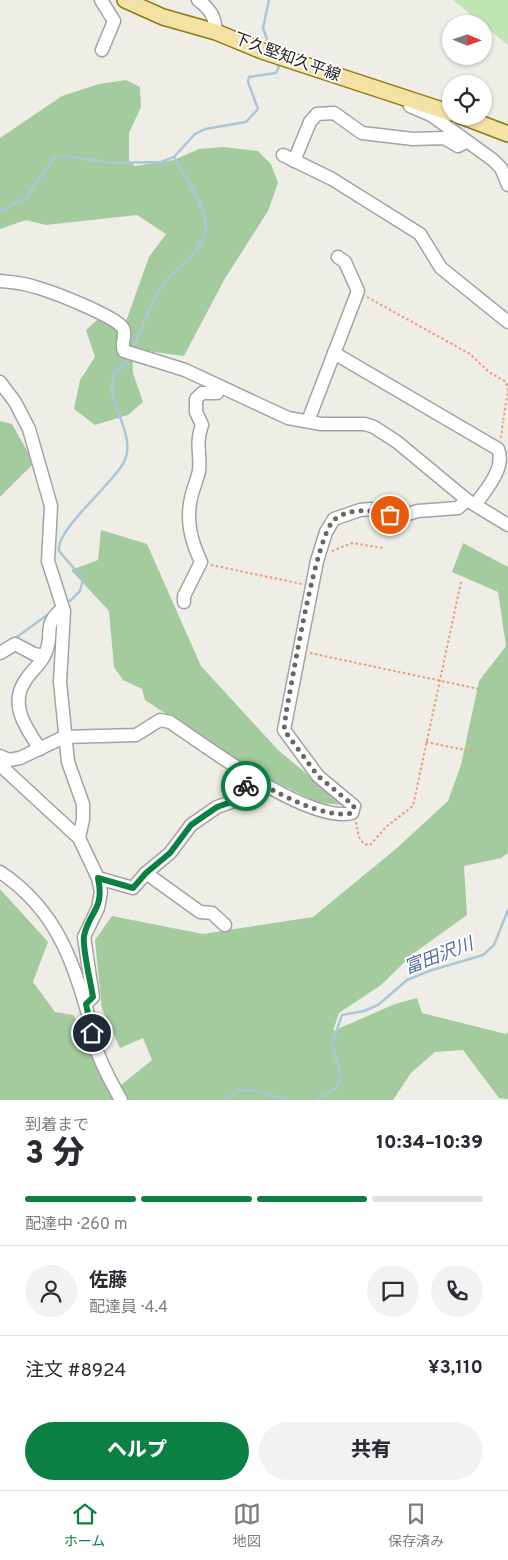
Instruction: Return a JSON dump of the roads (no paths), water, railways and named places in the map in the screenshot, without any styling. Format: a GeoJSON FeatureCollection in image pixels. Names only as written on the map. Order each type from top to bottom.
{"type":"FeatureCollection","features":[{"type":"Feature","properties":{"kind":"main road","name":"下久堅知久平線"},"geometry":{"type":"LineString","coordinates":[[125,0],[163,17],[216,32],[262,51],[442,110]]}},
{"type":"Feature","properties":{"kind":"main road"},"geometry":{"type":"LineString","coordinates":[[484,125],[508,134]]}},
{"type":"Feature","properties":{"kind":"street"},"geometry":{"type":"LineString","coordinates":[[100,0],[114,21],[102,50]]}},
{"type":"Feature","properties":{"kind":"street"},"geometry":{"type":"LineString","coordinates":[[198,0],[211,11],[215,20],[216,32]]}},
{"type":"Feature","properties":{"kind":"street"},"geometry":{"type":"LineString","coordinates":[[400,95],[408,105],[431,115],[501,168],[508,185]]}},
{"type":"Feature","properties":{"kind":"street"},"geometry":{"type":"LineString","coordinates":[[466,142],[458,146],[444,138],[413,139],[362,132],[334,113],[317,114],[310,122],[289,158],[332,179],[420,234],[440,268],[508,322]]}},
{"type":"Feature","properties":{"kind":"street"},"geometry":{"type":"LineString","coordinates":[[308,421],[358,291],[345,262],[338,256]]}},
{"type":"Feature","properties":{"kind":"street"},"geometry":{"type":"LineString","coordinates":[[0,281],[35,287],[108,318],[122,326],[125,332],[122,346],[131,352],[185,370],[288,418],[374,427],[397,442],[472,502],[508,525]]}},
{"type":"Feature","properties":{"kind":"street"},"geometry":{"type":"LineString","coordinates":[[0,756],[9,760],[20,758],[64,737],[136,735],[160,720],[170,722],[251,777],[315,808],[342,816],[352,813],[354,806],[318,776],[284,730],[298,650],[326,532],[334,519],[371,509],[401,516],[418,511],[458,508],[472,502],[499,467],[500,454],[498,449],[334,353]]}},
{"type":"Feature","properties":{"kind":"street"},"geometry":{"type":"LineString","coordinates":[[0,382],[15,402],[29,429],[51,506],[48,561],[64,608],[60,682],[68,762],[83,804],[84,819],[79,838]]}},
{"type":"Feature","properties":{"kind":"street"},"geometry":{"type":"LineString","coordinates":[[184,602],[184,596],[201,562],[191,539],[189,516],[199,470],[197,438],[202,425],[196,412],[196,399],[202,393],[217,393],[220,387]]}},
{"type":"Feature","properties":{"kind":"street"},"geometry":{"type":"LineString","coordinates":[[40,749],[22,722],[18,703],[23,683],[39,665],[44,656],[51,638],[48,629],[50,621],[64,608]]}},
{"type":"Feature","properties":{"kind":"street"},"geometry":{"type":"LineString","coordinates":[[0,653],[16,644],[34,654],[44,656]]}},
{"type":"Feature","properties":{"kind":"street"},"geometry":{"type":"LineString","coordinates":[[0,765],[79,838],[98,878],[101,892],[98,908],[84,937],[93,997],[86,1004]]}},
{"type":"Feature","properties":{"kind":"street"},"geometry":{"type":"LineString","coordinates":[[98,878],[133,888],[146,873],[170,853],[191,825],[217,807],[237,800],[251,777]]}},
{"type":"Feature","properties":{"kind":"street"},"geometry":{"type":"LineString","coordinates":[[0,872],[20,885],[47,914],[68,952],[86,1004],[95,1048],[121,1100]]}},
{"type":"Feature","properties":{"kind":"street"},"geometry":{"type":"LineString","coordinates":[[146,873],[200,912],[212,913],[225,925]]}},
{"type":"Feature","properties":{"kind":"waterway"},"geometry":{"type":"LineString","coordinates":[[268,42],[263,28],[269,0]]}},
{"type":"Feature","properties":{"kind":"waterway"},"geometry":{"type":"LineString","coordinates":[[0,211],[26,198],[54,157],[65,156],[113,163],[161,162],[174,157],[195,134],[205,129],[246,122],[258,109],[248,82],[249,77],[276,73],[279,66],[277,62]]}},
{"type":"Feature","properties":{"kind":"waterway"},"geometry":{"type":"LineString","coordinates":[[132,351],[151,306],[161,289],[172,274],[193,254],[204,238],[206,229],[200,203],[174,157]]}},
{"type":"Feature","properties":{"kind":"waterway"},"geometry":{"type":"LineString","coordinates":[[70,601],[80,591],[83,579],[59,551],[60,542],[75,519],[109,482],[124,462],[127,440],[116,406],[112,385],[114,375],[129,358]]}},
{"type":"Feature","properties":{"kind":"waterway"},"geometry":{"type":"LineString","coordinates":[[14,639],[50,613]]}},
{"type":"Feature","properties":{"kind":"waterway","name":"富田沢川"},"geometry":{"type":"LineString","coordinates":[[316,1100],[337,1088],[341,1077],[332,1044],[342,1015],[364,1011],[378,1005],[407,980],[429,971],[483,955],[494,945],[508,910]]}},
{"type":"Feature","properties":{"kind":"waterway","name":"富田沢川"},"geometry":{"type":"LineString","coordinates":[[227,1100],[238,1090],[251,1090],[290,1100]]}}]}
